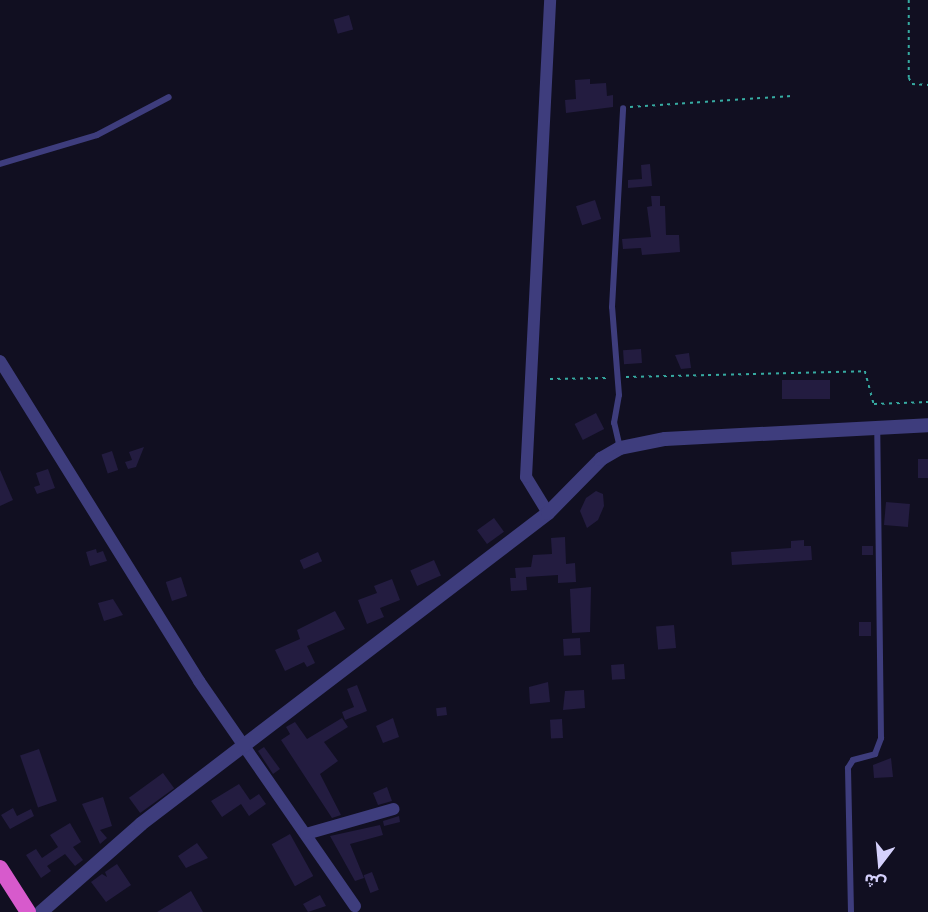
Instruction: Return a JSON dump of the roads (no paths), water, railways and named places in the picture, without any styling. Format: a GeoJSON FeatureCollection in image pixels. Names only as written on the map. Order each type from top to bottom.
{"type":"FeatureCollection","features":[{"type":"Feature","properties":{"kind":"highway"},"geometry":{"type":"LineString","coordinates":[[0,868],[28,912]]}},
{"type":"Feature","properties":{"kind":"street"},"geometry":{"type":"LineString","coordinates":[[548,513],[526,477],[550,0]]}},
{"type":"Feature","properties":{"kind":"street"},"geometry":{"type":"LineString","coordinates":[[0,361],[199,681],[245,744],[355,906]]}},
{"type":"Feature","properties":{"kind":"street"},"geometry":{"type":"LineString","coordinates":[[41,912],[141,824],[548,513],[602,459],[620,448],[665,439],[928,425]]}},
{"type":"Feature","properties":{"kind":"street"},"geometry":{"type":"LineString","coordinates":[[306,834],[394,809]]}},
{"type":"Feature","properties":{"kind":"lane"},"geometry":{"type":"LineString","coordinates":[[0,164],[97,135],[169,97]]}},
{"type":"Feature","properties":{"kind":"lane"},"geometry":{"type":"LineString","coordinates":[[620,448],[614,423],[618,377],[612,307],[623,108]]}},
{"type":"Feature","properties":{"kind":"lane"},"geometry":{"type":"LineString","coordinates":[[851,912],[848,768],[853,760],[875,754],[882,738],[877,429]]}}]}
